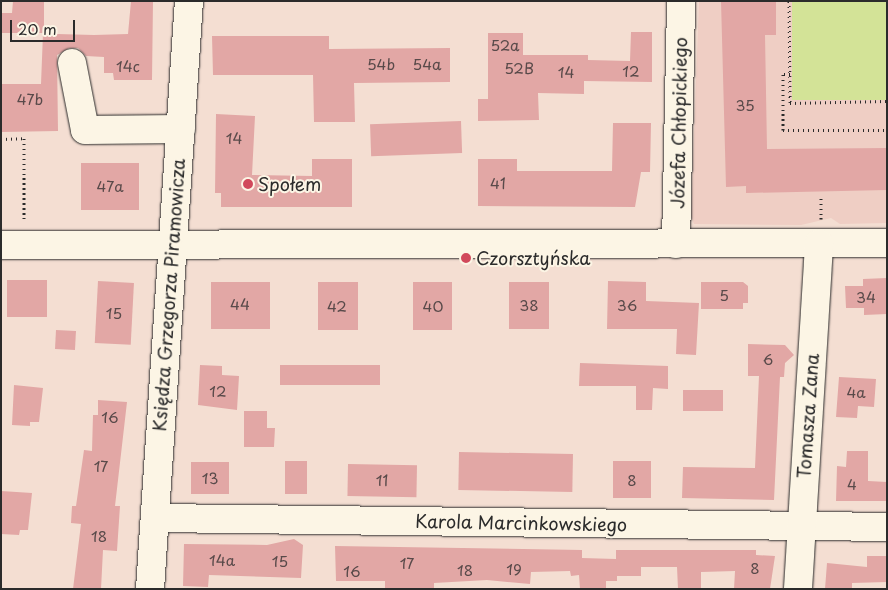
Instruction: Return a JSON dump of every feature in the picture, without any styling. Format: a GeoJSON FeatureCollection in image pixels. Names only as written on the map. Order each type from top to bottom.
{"type":"FeatureCollection","features":[{"type":"Feature","properties":{"kind":"street","name":"Księdza Grzegorza Piramowicza"},"geometry":{"type":"LineString","coordinates":[[150,589],[189,1]]}},
{"type":"Feature","properties":{"kind":"street","name":"Józefa Chłopickiego"},"geometry":{"type":"LineString","coordinates":[[676,244],[682,1]]}},
{"type":"Feature","properties":{"kind":"street"},"geometry":{"type":"LineString","coordinates":[[72,63],[85,130],[181,129]]}},
{"type":"Feature","properties":{"kind":"street"},"geometry":{"type":"LineString","coordinates":[[12,246],[887,243]]}},
{"type":"Feature","properties":{"kind":"street","name":"Tomasza Zana"},"geometry":{"type":"LineString","coordinates":[[798,589],[819,244]]}},
{"type":"Feature","properties":{"kind":"street","name":"Karola Marcinkowskiego"},"geometry":{"type":"LineString","coordinates":[[155,518],[887,527]]}},
{"type":"Feature","properties":{"kind":"path"},"geometry":{"type":"LineString","coordinates":[[789,1],[790,103],[887,102]]}},
{"type":"Feature","properties":{"kind":"path"},"geometry":{"type":"LineString","coordinates":[[790,74],[783,74],[783,130],[887,130]]}},
{"type":"Feature","properties":{"kind":"path"},"geometry":{"type":"LineString","coordinates":[[1,139],[24,138],[12,246]]}},
{"type":"Feature","properties":{"kind":"shaded area"},"geometry":{"type":"Polygon","coordinates":[[[699,1],[887,1],[887,223],[840,224],[831,218],[801,225],[694,224],[691,216],[699,1]]]}},
{"type":"Feature","properties":{"kind":"green space"},"geometry":{"type":"Polygon","coordinates":[[[792,1],[887,1],[887,100],[792,100],[792,1]]]}},
{"type":"Feature","properties":{"kind":"building"},"geometry":{"type":"Polygon","coordinates":[[[13,1],[44,1],[44,29],[57,29],[57,34],[94,35],[128,34],[131,1],[153,1],[152,80],[114,80],[113,73],[104,73],[104,57],[86,56],[78,48],[69,48],[57,55],[58,131],[1,132],[1,84],[41,84],[43,33],[1,33],[1,13],[12,13],[13,1]]]}},
{"type":"Feature","properties":{"kind":"building"},"geometry":{"type":"Polygon","coordinates":[[[721,1],[776,2],[776,35],[765,35],[767,149],[887,148],[887,190],[746,193],[746,186],[726,187],[721,1]]]}},
{"type":"Feature","properties":{"kind":"building"},"geometry":{"type":"Polygon","coordinates":[[[631,32],[652,32],[652,82],[584,81],[584,94],[538,93],[539,120],[478,121],[478,99],[488,99],[488,33],[523,33],[523,55],[588,55],[588,60],[630,61],[631,32]]]}},
{"type":"Feature","properties":{"kind":"building"},"geometry":{"type":"Polygon","coordinates":[[[212,36],[329,36],[329,49],[450,48],[450,82],[354,83],[355,122],[314,122],[313,75],[213,75],[212,36]]]}},
{"type":"Feature","properties":{"kind":"building"},"geometry":{"type":"Polygon","coordinates":[[[216,114],[255,116],[252,175],[312,176],[312,159],[352,159],[352,207],[221,207],[221,193],[215,193],[216,114]]]}},
{"type":"Feature","properties":{"kind":"building"},"geometry":{"type":"Polygon","coordinates":[[[461,121],[462,153],[371,156],[370,124],[461,121]]]}},
{"type":"Feature","properties":{"kind":"building"},"geometry":{"type":"Polygon","coordinates":[[[613,123],[651,123],[650,172],[641,172],[635,207],[478,206],[478,159],[517,159],[517,171],[612,171],[613,123]]]}},
{"type":"Feature","properties":{"kind":"building"},"geometry":{"type":"Polygon","coordinates":[[[81,163],[139,163],[139,210],[81,210],[81,163]]]}},
{"type":"Feature","properties":{"kind":"building"},"geometry":{"type":"Polygon","coordinates":[[[887,278],[887,314],[864,315],[864,308],[846,308],[845,286],[863,286],[863,279],[887,278]]]}},
{"type":"Feature","properties":{"kind":"building"},"geometry":{"type":"Polygon","coordinates":[[[7,280],[47,280],[47,317],[7,317],[7,280]]]}},
{"type":"Feature","properties":{"kind":"building"},"geometry":{"type":"Polygon","coordinates":[[[98,281],[134,283],[131,345],[95,343],[98,281]]]}},
{"type":"Feature","properties":{"kind":"building"},"geometry":{"type":"Polygon","coordinates":[[[608,281],[646,282],[646,301],[699,303],[696,355],[676,354],[677,329],[607,329],[608,281]]]}},
{"type":"Feature","properties":{"kind":"building"},"geometry":{"type":"Polygon","coordinates":[[[211,282],[270,282],[270,329],[211,329],[211,282]]]}},
{"type":"Feature","properties":{"kind":"building"},"geometry":{"type":"Polygon","coordinates":[[[318,282],[358,282],[358,330],[318,330],[318,282]]]}},
{"type":"Feature","properties":{"kind":"building"},"geometry":{"type":"Polygon","coordinates":[[[413,282],[452,282],[452,330],[413,330],[413,282]]]}},
{"type":"Feature","properties":{"kind":"building"},"geometry":{"type":"Polygon","coordinates":[[[509,282],[549,282],[549,329],[509,329],[509,282]]]}},
{"type":"Feature","properties":{"kind":"building"},"geometry":{"type":"Polygon","coordinates":[[[701,282],[743,282],[748,286],[748,303],[743,303],[743,309],[701,309],[701,282]]]}},
{"type":"Feature","properties":{"kind":"building"},"geometry":{"type":"Polygon","coordinates":[[[56,330],[76,331],[75,350],[55,349],[56,330]]]}},
{"type":"Feature","properties":{"kind":"building"},"geometry":{"type":"Polygon","coordinates":[[[748,344],[785,345],[794,355],[785,363],[784,377],[780,377],[774,500],[682,498],[683,467],[755,468],[759,376],[748,376],[748,344]]]}},
{"type":"Feature","properties":{"kind":"building"},"geometry":{"type":"Polygon","coordinates":[[[580,363],[668,366],[668,389],[653,388],[652,410],[636,410],[636,386],[579,386],[580,363]]]}},
{"type":"Feature","properties":{"kind":"building"},"geometry":{"type":"Polygon","coordinates":[[[200,365],[222,366],[222,375],[239,376],[237,410],[198,405],[200,365]]]}},
{"type":"Feature","properties":{"kind":"building"},"geometry":{"type":"Polygon","coordinates":[[[280,365],[380,365],[380,385],[280,385],[280,365]]]}},
{"type":"Feature","properties":{"kind":"building"},"geometry":{"type":"Polygon","coordinates":[[[839,377],[876,379],[874,407],[858,406],[857,418],[836,417],[839,377]]]}},
{"type":"Feature","properties":{"kind":"building"},"geometry":{"type":"Polygon","coordinates":[[[14,385],[43,388],[39,422],[30,422],[30,426],[12,425],[14,385]]]}},
{"type":"Feature","properties":{"kind":"building"},"geometry":{"type":"Polygon","coordinates":[[[683,390],[723,390],[723,411],[683,411],[683,390]]]}},
{"type":"Feature","properties":{"kind":"building"},"geometry":{"type":"Polygon","coordinates":[[[98,400],[127,402],[115,506],[120,506],[117,551],[103,550],[101,589],[73,589],[81,524],[71,523],[72,506],[76,506],[84,450],[92,451],[93,415],[98,415],[98,400]]]}},
{"type":"Feature","properties":{"kind":"building"},"geometry":{"type":"Polygon","coordinates":[[[244,411],[267,411],[267,428],[275,428],[274,447],[244,447],[244,411]]]}},
{"type":"Feature","properties":{"kind":"building"},"geometry":{"type":"Polygon","coordinates":[[[847,451],[868,451],[868,481],[887,482],[887,501],[836,501],[837,466],[846,467],[847,451]]]}},
{"type":"Feature","properties":{"kind":"building"},"geometry":{"type":"Polygon","coordinates":[[[459,452],[573,454],[572,492],[458,490],[459,452]]]}},
{"type":"Feature","properties":{"kind":"building"},"geometry":{"type":"Polygon","coordinates":[[[285,461],[307,461],[307,494],[285,494],[285,461]]]}},
{"type":"Feature","properties":{"kind":"building"},"geometry":{"type":"Polygon","coordinates":[[[613,461],[651,461],[651,498],[613,498],[613,461]]]}},
{"type":"Feature","properties":{"kind":"building"},"geometry":{"type":"Polygon","coordinates":[[[191,462],[229,462],[229,494],[191,494],[191,462]]]}},
{"type":"Feature","properties":{"kind":"building"},"geometry":{"type":"Polygon","coordinates":[[[348,464],[417,465],[416,497],[347,496],[348,464]]]}},
{"type":"Feature","properties":{"kind":"building"},"geometry":{"type":"Polygon","coordinates":[[[1,491],[32,493],[28,530],[20,530],[19,535],[1,534],[1,491]]]}},
{"type":"Feature","properties":{"kind":"building"},"geometry":{"type":"Polygon","coordinates":[[[294,539],[303,545],[301,578],[209,575],[208,587],[183,586],[184,544],[267,545],[294,539]]]}},
{"type":"Feature","properties":{"kind":"building"},"geometry":{"type":"Polygon","coordinates":[[[335,546],[582,550],[582,558],[616,559],[616,550],[756,550],[756,555],[775,556],[770,589],[734,589],[735,571],[701,572],[701,589],[678,589],[677,567],[641,567],[641,576],[617,576],[617,581],[606,581],[606,589],[580,589],[579,575],[571,576],[570,571],[531,572],[530,584],[487,580],[434,583],[434,589],[385,589],[385,581],[336,581],[335,546]]]}},
{"type":"Feature","properties":{"kind":"building"},"geometry":{"type":"Polygon","coordinates":[[[867,556],[887,556],[887,582],[852,583],[852,589],[825,589],[827,563],[867,567],[867,556]]]}},
{"type":"Feature","properties":{"kind":"place","name":"Społem"},"geometry":{"type":"Point","coordinates":[248,184]}},
{"type":"Feature","properties":{"kind":"place","name":"Czorsztyńska"},"geometry":{"type":"Point","coordinates":[466,258]}}]}
